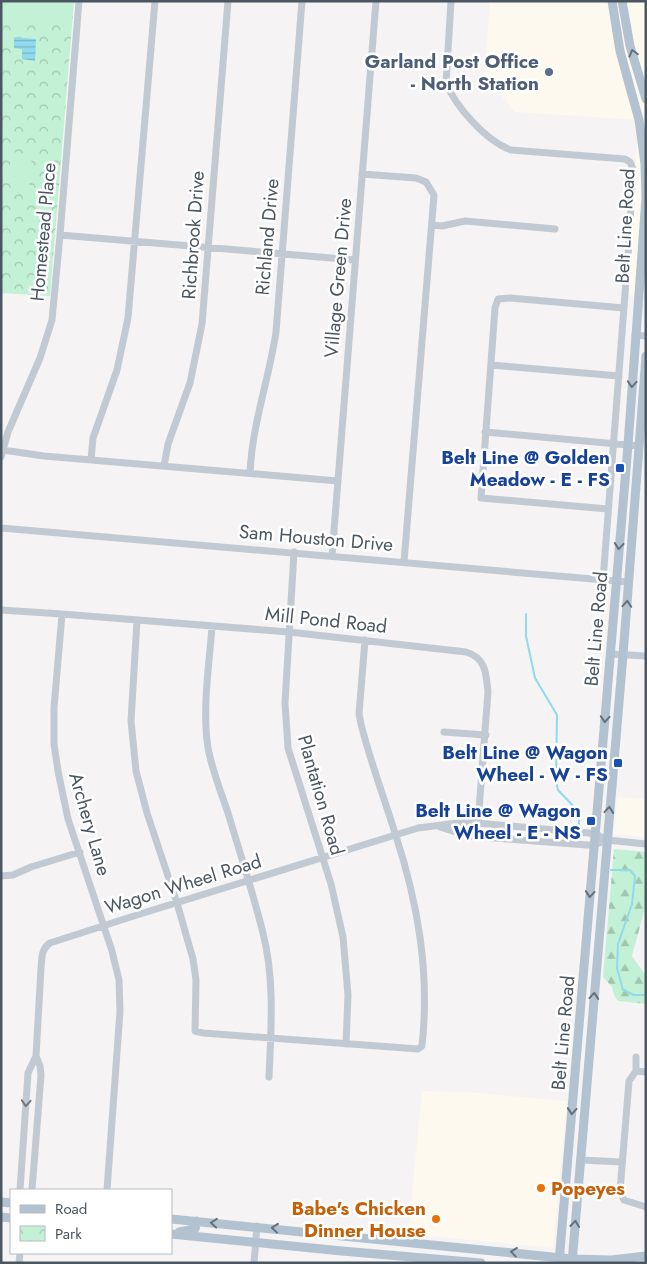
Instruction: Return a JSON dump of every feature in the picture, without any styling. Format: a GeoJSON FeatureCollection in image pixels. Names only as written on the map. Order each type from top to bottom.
{"type":"FeatureCollection","features":[{"type":"Feature","properties":{"kind":"main road","name":"Belt Line Road"},"geometry":{"type":"LineString","coordinates":[[560,1260],[628,445],[646,198],[645,164],[639,120],[620,51],[612,1]]}},
{"type":"Feature","properties":{"kind":"main road"},"geometry":{"type":"LineString","coordinates":[[622,1],[630,46],[645,95]]}},
{"type":"Feature","properties":{"kind":"main road","name":"Belt Line Road"},"geometry":{"type":"LineString","coordinates":[[572,1261],[646,356]]}},
{"type":"Feature","properties":{"kind":"main road"},"geometry":{"type":"LineString","coordinates":[[603,750],[615,751]]}},
{"type":"Feature","properties":{"kind":"main road"},"geometry":{"type":"LineString","coordinates":[[580,1028],[592,1029]]}},
{"type":"Feature","properties":{"kind":"main road"},"geometry":{"type":"LineString","coordinates":[[575,1078],[587,1079]]}},
{"type":"Feature","properties":{"kind":"main road"},"geometry":{"type":"LineString","coordinates":[[568,1158],[581,1160]]}},
{"type":"Feature","properties":{"kind":"main road"},"geometry":{"type":"LineString","coordinates":[[172,1219],[258,1226],[572,1261],[611,1260],[646,1256]]}},
{"type":"Feature","properties":{"kind":"main road"},"geometry":{"type":"LineString","coordinates":[[172,1234],[195,1228],[197,1221]]}},
{"type":"Feature","properties":{"kind":"main road"},"geometry":{"type":"LineString","coordinates":[[172,1234],[482,1263]]}},
{"type":"Feature","properties":{"kind":"main road"},"geometry":{"type":"LineString","coordinates":[[342,1251],[343,1235]]}},
{"type":"Feature","properties":{"kind":"main road"},"geometry":{"type":"LineString","coordinates":[[438,1260],[439,1245]]}},
{"type":"Feature","properties":{"kind":"street","name":"Homestead Place"},"geometry":{"type":"LineString","coordinates":[[2,453],[17,410],[40,358],[52,320],[79,1]]}},
{"type":"Feature","properties":{"kind":"street"},"geometry":{"type":"LineString","coordinates":[[91,460],[92,438],[117,370],[128,318],[155,1]]}},
{"type":"Feature","properties":{"kind":"street","name":"Richbrook Drive"},"geometry":{"type":"LineString","coordinates":[[164,466],[168,444],[190,383],[202,324],[228,1]]}},
{"type":"Feature","properties":{"kind":"street","name":"Richland Drive"},"geometry":{"type":"LineString","coordinates":[[250,473],[254,434],[272,353],[282,254],[302,1]]}},
{"type":"Feature","properties":{"kind":"street","name":"Village Green Drive"},"geometry":{"type":"LineString","coordinates":[[332,556],[376,1]]}},
{"type":"Feature","properties":{"kind":"street"},"geometry":{"type":"LineString","coordinates":[[451,1],[446,83],[451,95],[488,137],[500,146],[511,150],[625,159],[630,162],[633,169],[603,580]]}},
{"type":"Feature","properties":{"kind":"street"},"geometry":{"type":"LineString","coordinates":[[632,96],[645,95]]}},
{"type":"Feature","properties":{"kind":"street"},"geometry":{"type":"LineString","coordinates":[[362,174],[416,178],[426,182],[434,195],[404,562]]}},
{"type":"Feature","properties":{"kind":"street"},"geometry":{"type":"LineString","coordinates":[[432,225],[442,226],[470,221],[555,229]]}},
{"type":"Feature","properties":{"kind":"street"},"geometry":{"type":"LineString","coordinates":[[60,236],[355,260]]}},
{"type":"Feature","properties":{"kind":"street"},"geometry":{"type":"LineString","coordinates":[[629,242],[644,243]]}},
{"type":"Feature","properties":{"kind":"street"},"geometry":{"type":"LineString","coordinates":[[608,509],[481,498],[485,432],[495,308],[498,299],[510,298],[624,308]]}},
{"type":"Feature","properties":{"kind":"street"},"geometry":{"type":"LineString","coordinates":[[635,336],[646,336]]}},
{"type":"Feature","properties":{"kind":"street"},"geometry":{"type":"LineString","coordinates":[[491,365],[619,376]]}},
{"type":"Feature","properties":{"kind":"street"},"geometry":{"type":"LineString","coordinates":[[485,432],[639,446]]}},
{"type":"Feature","properties":{"kind":"street"},"geometry":{"type":"LineString","coordinates":[[2,453],[338,481]]}},
{"type":"Feature","properties":{"kind":"street","name":"Sam Houston Drive"},"geometry":{"type":"LineString","coordinates":[[1,528],[628,582]]}},
{"type":"Feature","properties":{"kind":"street","name":"Plantation Road"},"geometry":{"type":"LineString","coordinates":[[294,552],[285,703],[286,734],[288,748],[336,904],[346,952],[348,995],[346,1044]]}},
{"type":"Feature","properties":{"kind":"street","name":"Mill Pond Road"},"geometry":{"type":"LineString","coordinates":[[1,610],[289,632],[466,652],[476,655],[481,660],[487,679],[488,692],[477,836]]}},
{"type":"Feature","properties":{"kind":"street","name":"Archery Lane"},"geometry":{"type":"LineString","coordinates":[[62,614],[54,708],[54,744],[68,819],[116,963],[120,992],[107,1189]]}},
{"type":"Feature","properties":{"kind":"street"},"geometry":{"type":"LineString","coordinates":[[137,621],[131,721],[136,771],[147,814],[177,903],[193,959],[196,980],[195,1031],[418,1049],[422,1046],[425,994],[421,939],[412,890],[396,834],[365,742],[359,714],[365,640]]}},
{"type":"Feature","properties":{"kind":"street"},"geometry":{"type":"LineString","coordinates":[[212,627],[206,727],[208,748],[249,880],[268,958],[271,1009],[268,1077]]}},
{"type":"Feature","properties":{"kind":"street"},"geometry":{"type":"LineString","coordinates":[[610,654],[646,656]]}},
{"type":"Feature","properties":{"kind":"street"},"geometry":{"type":"LineString","coordinates":[[444,732],[486,735]]}},
{"type":"Feature","properties":{"kind":"street","name":"Wagon Wheel Road"},"geometry":{"type":"LineString","coordinates":[[20,1189],[28,1073],[36,1056],[42,961],[45,946],[57,940],[418,828],[466,822],[596,834],[607,840],[646,844]]}},
{"type":"Feature","properties":{"kind":"street","name":"Wagon Wheel Road"},"geometry":{"type":"LineString","coordinates":[[437,826],[461,834],[556,843],[594,845],[607,840]]}},
{"type":"Feature","properties":{"kind":"street"},"geometry":{"type":"LineString","coordinates":[[556,843],[557,830]]}},
{"type":"Feature","properties":{"kind":"street"},"geometry":{"type":"LineString","coordinates":[[1,876],[13,875],[31,867],[80,852]]}},
{"type":"Feature","properties":{"kind":"street","name":"Wagon Wheel Road"},"geometry":{"type":"LineString","coordinates":[[32,1189],[41,1075],[36,1056]]}},
{"type":"Feature","properties":{"kind":"street"},"geometry":{"type":"LineString","coordinates":[[636,1057],[636,1071],[629,1081],[620,1192],[624,1200],[646,1207]]}},
{"type":"Feature","properties":{"kind":"street"},"geometry":{"type":"LineString","coordinates":[[636,1071],[646,1072]]}},
{"type":"Feature","properties":{"kind":"street"},"geometry":{"type":"LineString","coordinates":[[24,1131],[36,1132]]}},
{"type":"Feature","properties":{"kind":"street"},"geometry":{"type":"LineString","coordinates":[[581,1160],[622,1162]]}},
{"type":"Feature","properties":{"kind":"street"},"geometry":{"type":"LineString","coordinates":[[254,1263],[258,1226]]}},
{"type":"Feature","properties":{"kind":"shaded area"},"geometry":{"type":"Polygon","coordinates":[[[490,1],[646,1],[646,296],[625,295],[639,120],[515,112],[484,75],[490,1]]]}},
{"type":"Feature","properties":{"kind":"shaded area"},"geometry":{"type":"Polygon","coordinates":[[[617,797],[646,799],[646,837],[614,834],[617,797]]]}},
{"type":"Feature","properties":{"kind":"shaded area"},"geometry":{"type":"Polygon","coordinates":[[[422,1091],[467,1092],[567,1101],[553,1248],[408,1234],[422,1091]]]}},
{"type":"Feature","properties":{"kind":"green space"},"geometry":{"type":"Polygon","coordinates":[[[1,1],[74,1],[50,296],[1,293],[1,1]]]}},
{"type":"Feature","properties":{"kind":"green space"},"geometry":{"type":"Polygon","coordinates":[[[1,1],[74,1],[71,25],[4,21],[1,52],[1,1]]]}},
{"type":"Feature","properties":{"kind":"green space"},"geometry":{"type":"Polygon","coordinates":[[[11,152],[32,154],[29,191],[13,190],[15,176],[9,175],[11,152]]]}},
{"type":"Feature","properties":{"kind":"green space"},"geometry":{"type":"Polygon","coordinates":[[[614,849],[646,852],[646,904],[632,956],[646,976],[646,1004],[618,1001],[612,987],[603,977],[614,849]]]}},
{"type":"Feature","properties":{"kind":"water"},"geometry":{"type":"Polygon","coordinates":[[[14,37],[36,39],[35,61],[22,59],[22,49],[14,48],[14,37]]]}},
{"type":"Feature","properties":{"kind":"waterway"},"geometry":{"type":"LineString","coordinates":[[526,614],[526,636],[535,678],[557,715],[556,781],[558,790],[579,812],[579,827]]}},
{"type":"Feature","properties":{"kind":"waterway"},"geometry":{"type":"LineString","coordinates":[[611,870],[630,870],[635,876],[632,904],[618,944],[617,968],[623,990],[634,995],[646,995]]}},
{"type":"Feature","properties":{"kind":"place","name":"Garland Post Office - North Station"},"geometry":{"type":"Point","coordinates":[549,72]}},
{"type":"Feature","properties":{"kind":"place","name":"Belt Line @ Golden Meadow - E - FS"},"geometry":{"type":"Point","coordinates":[620,468]}},
{"type":"Feature","properties":{"kind":"place","name":"Belt Line @ Wagon Wheel - W - FS"},"geometry":{"type":"Point","coordinates":[618,763]}},
{"type":"Feature","properties":{"kind":"place","name":"Belt Line @ Wagon Wheel - E - NS"},"geometry":{"type":"Point","coordinates":[591,821]}},
{"type":"Feature","properties":{"kind":"place","name":"Popeyes"},"geometry":{"type":"Point","coordinates":[541,1188]}},
{"type":"Feature","properties":{"kind":"place","name":"Babe's Chicken Dinner House"},"geometry":{"type":"Point","coordinates":[436,1219]}}]}
